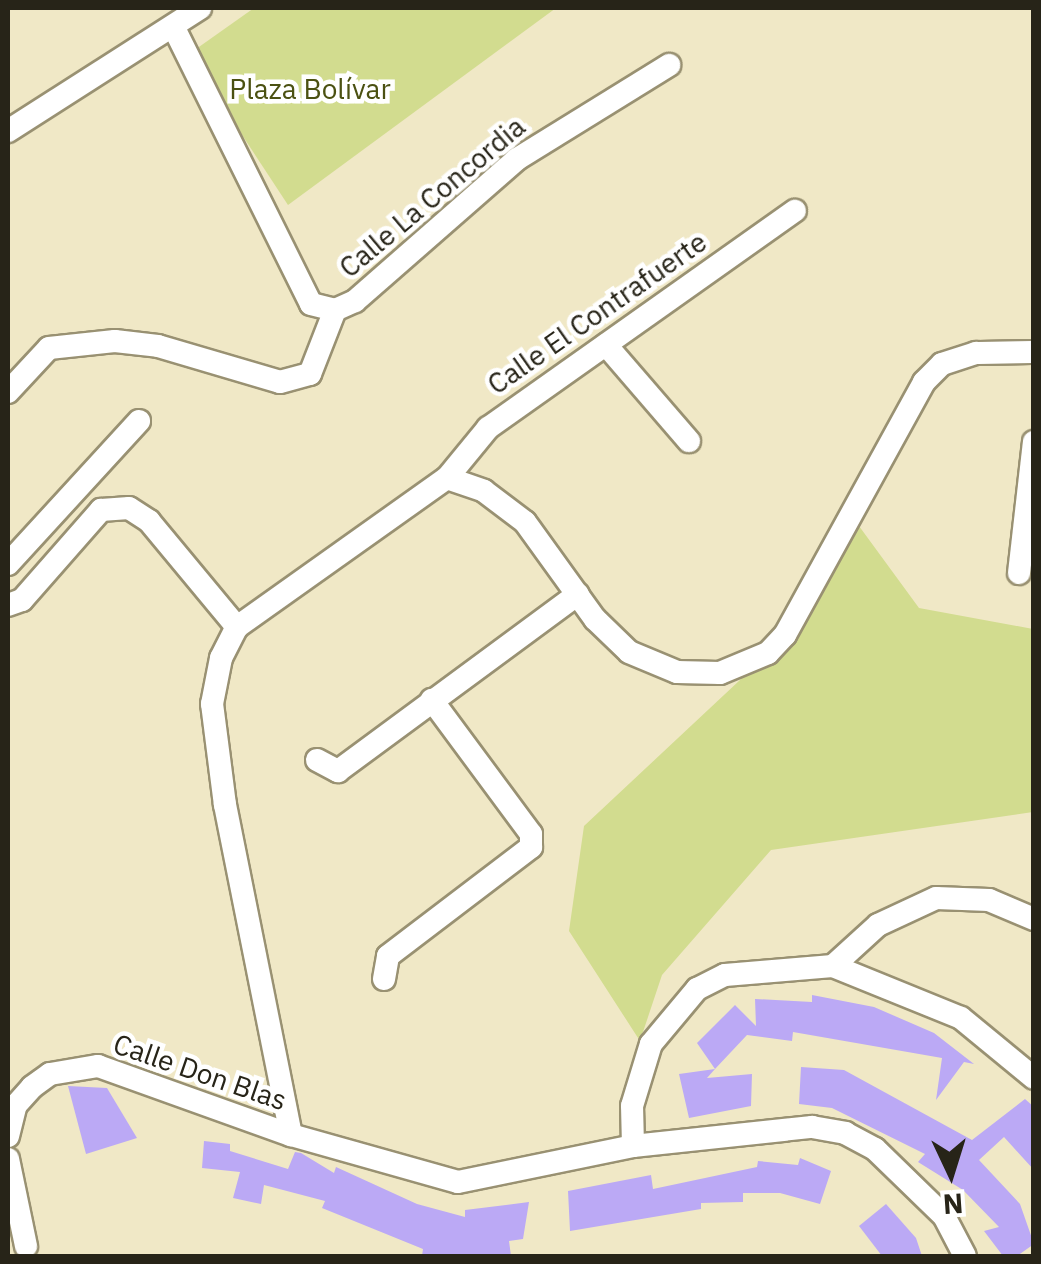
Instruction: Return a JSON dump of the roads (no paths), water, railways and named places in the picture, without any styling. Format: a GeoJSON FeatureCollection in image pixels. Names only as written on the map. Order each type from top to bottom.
{"type":"FeatureCollection","features":[{"type":"Feature","properties":{"kind":"street"},"geometry":{"type":"LineString","coordinates":[[8,131],[200,8]]}},
{"type":"Feature","properties":{"kind":"street"},"geometry":{"type":"LineString","coordinates":[[8,392],[49,348],[115,341],[158,346],[280,382],[310,374],[335,310],[311,304],[173,26]]}},
{"type":"Feature","properties":{"kind":"street","name":"Calle La Concordia"},"geometry":{"type":"LineString","coordinates":[[335,310],[355,302],[517,159],[669,65]]}},
{"type":"Feature","properties":{"kind":"street","name":"Calle El Contrafuerte"},"geometry":{"type":"LineString","coordinates":[[236,627],[447,478],[488,428],[795,211]]}},
{"type":"Feature","properties":{"kind":"street"},"geometry":{"type":"LineString","coordinates":[[606,346],[689,441]]}},
{"type":"Feature","properties":{"kind":"street"},"geometry":{"type":"LineString","coordinates":[[447,478],[506,505],[629,652],[678,672],[720,673],[768,653],[785,635],[924,382],[942,364],[976,353],[1034,352]]}},
{"type":"Feature","properties":{"kind":"street"},"geometry":{"type":"LineString","coordinates":[[8,564],[139,421]]}},
{"type":"Feature","properties":{"kind":"street"},"geometry":{"type":"LineString","coordinates":[[1018,573],[1030,514],[1034,442]]}},
{"type":"Feature","properties":{"kind":"street"},"geometry":{"type":"LineString","coordinates":[[8,605],[22,600],[102,510],[129,508],[149,520],[236,627],[221,658],[212,704],[224,805],[291,1135]]}},
{"type":"Feature","properties":{"kind":"street"},"geometry":{"type":"LineString","coordinates":[[318,760],[338,771],[578,594]]}},
{"type":"Feature","properties":{"kind":"street"},"geometry":{"type":"LineString","coordinates":[[384,979],[388,956],[531,847],[531,834],[432,700]]}},
{"type":"Feature","properties":{"kind":"street"},"geometry":{"type":"LineString","coordinates":[[833,966],[878,925],[936,898],[989,900],[1034,919]]}},
{"type":"Feature","properties":{"kind":"street"},"geometry":{"type":"LineString","coordinates":[[633,1146],[639,1073],[668,1018],[697,989],[725,975],[833,966],[961,1018],[1034,1078]]}},
{"type":"Feature","properties":{"kind":"street","name":"Calle Don Blas"},"geometry":{"type":"LineString","coordinates":[[8,1136],[16,1105],[32,1087],[50,1074],[98,1066],[291,1135],[458,1182],[633,1146],[762,1128],[845,1132],[876,1149],[944,1216],[965,1256]]}},
{"type":"Feature","properties":{"kind":"street"},"geometry":{"type":"LineString","coordinates":[[8,1158],[26,1246]]}},
{"type":"Feature","properties":{"kind":"park label","name":"Plaza Bolívar"},"geometry":{"type":"Point","coordinates":[310,89]}}]}
